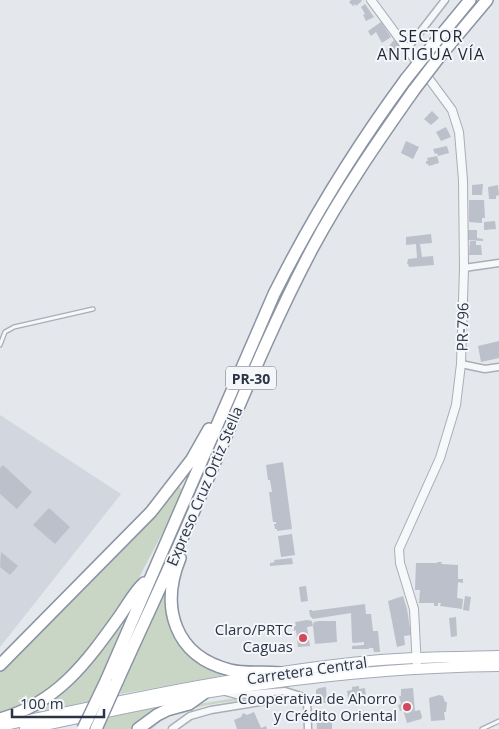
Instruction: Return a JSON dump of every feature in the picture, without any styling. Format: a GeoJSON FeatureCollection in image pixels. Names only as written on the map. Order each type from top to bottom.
{"type":"FeatureCollection","features":[{"type":"Feature","properties":{"kind":"highway","name":"Expreso Cruz Ortiz Stella"},"geometry":{"type":"LineString","coordinates":[[96,729],[111,681],[151,577],[274,294],[305,235],[343,170],[406,79],[470,0]]}},
{"type":"Feature","properties":{"kind":"highway","name":"Expreso Cruz Ortiz Stella"},"geometry":{"type":"LineString","coordinates":[[83,729],[111,681],[192,515],[264,348],[305,262],[355,176],[414,90],[487,0]]}},
{"type":"Feature","properties":{"kind":"highway"},"geometry":{"type":"LineString","coordinates":[[0,665],[151,512],[192,459],[232,392]]}},
{"type":"Feature","properties":{"kind":"highway"},"geometry":{"type":"LineString","coordinates":[[192,515],[186,546],[171,585],[170,606],[176,627],[192,650],[210,663],[232,671],[280,673]]}},
{"type":"Feature","properties":{"kind":"highway"},"geometry":{"type":"LineString","coordinates":[[0,719],[31,708],[57,691],[74,675],[120,617],[141,586],[151,577]]}},
{"type":"Feature","properties":{"kind":"highway"},"geometry":{"type":"LineString","coordinates":[[138,729],[157,715],[189,704],[203,694]]}},
{"type":"Feature","properties":{"kind":"main road","name":"Carretera Central"},"geometry":{"type":"LineString","coordinates":[[25,729],[222,691],[417,663],[499,656]]}},
{"type":"Feature","properties":{"kind":"main road","name":"Carretera Central"},"geometry":{"type":"LineString","coordinates":[[0,726],[146,696],[353,662],[499,666]]}},
{"type":"Feature","properties":{"kind":"street","name":"PR-796"},"geometry":{"type":"LineString","coordinates":[[371,0],[452,110],[459,132],[463,180],[464,268],[461,364],[456,405],[440,458],[399,549],[400,563],[414,608],[417,663]]}},
{"type":"Feature","properties":{"kind":"street"},"geometry":{"type":"LineString","coordinates":[[408,49],[445,0]]}},
{"type":"Feature","properties":{"kind":"street"},"geometry":{"type":"LineString","coordinates":[[464,268],[499,262]]}},
{"type":"Feature","properties":{"kind":"street"},"geometry":{"type":"LineString","coordinates":[[461,364],[485,369],[499,367]]}},
{"type":"Feature","properties":{"kind":"street"},"geometry":{"type":"LineString","coordinates":[[222,691],[237,695],[285,691],[307,699]]}},
{"type":"Feature","properties":{"kind":"street"},"geometry":{"type":"LineString","coordinates":[[172,729],[190,716],[211,710],[279,699],[307,699]]}},
{"type":"Feature","properties":{"kind":"street"},"geometry":{"type":"LineString","coordinates":[[307,699],[308,729]]}},
{"type":"Feature","properties":{"kind":"lane"},"geometry":{"type":"LineString","coordinates":[[0,345],[4,332],[14,327],[92,309]]}},
{"type":"Feature","properties":{"kind":"lane"},"geometry":{"type":"LineString","coordinates":[[482,729],[499,721]]}},
{"type":"Feature","properties":{"kind":"shaded area"},"geometry":{"type":"Polygon","coordinates":[[[0,415],[121,494],[0,647],[0,415]]]}},
{"type":"Feature","properties":{"kind":"green space"},"geometry":{"type":"Polygon","coordinates":[[[178,486],[182,489],[164,530],[134,587],[71,672],[40,698],[0,714],[0,672],[59,613],[178,486]]]}},
{"type":"Feature","properties":{"kind":"green space"},"geometry":{"type":"Polygon","coordinates":[[[167,586],[168,618],[173,631],[222,674],[221,676],[120,694],[128,671],[167,586]]]}},
{"type":"Feature","properties":{"kind":"green space"},"geometry":{"type":"Polygon","coordinates":[[[118,624],[122,627],[90,702],[27,714],[118,624]]]}},
{"type":"Feature","properties":{"kind":"green space"},"geometry":{"type":"Polygon","coordinates":[[[283,694],[196,708],[164,720],[152,729],[142,729],[157,719],[190,706],[208,702],[283,694]]]}},
{"type":"Feature","properties":{"kind":"green space"},"geometry":{"type":"Polygon","coordinates":[[[163,706],[130,729],[103,729],[109,717],[163,706]]]}},
{"type":"Feature","properties":{"kind":"building"},"geometry":{"type":"Polygon","coordinates":[[[351,0],[362,1],[353,6],[349,2],[351,0]]]}},
{"type":"Feature","properties":{"kind":"building"},"geometry":{"type":"Polygon","coordinates":[[[365,4],[374,17],[366,21],[361,7],[365,4]]]}},
{"type":"Feature","properties":{"kind":"building"},"geometry":{"type":"Polygon","coordinates":[[[381,22],[391,37],[382,43],[376,32],[371,36],[368,31],[381,22]]]}},
{"type":"Feature","properties":{"kind":"building"},"geometry":{"type":"Polygon","coordinates":[[[394,40],[401,48],[389,59],[387,56],[390,53],[386,50],[394,40]]]}},
{"type":"Feature","properties":{"kind":"building"},"geometry":{"type":"Polygon","coordinates":[[[432,111],[439,118],[431,125],[424,119],[432,111]]]}},
{"type":"Feature","properties":{"kind":"building"},"geometry":{"type":"Polygon","coordinates":[[[446,127],[451,137],[441,141],[436,132],[446,127]]]}},
{"type":"Feature","properties":{"kind":"building"},"geometry":{"type":"Polygon","coordinates":[[[406,141],[419,147],[413,159],[401,153],[406,141]]]}},
{"type":"Feature","properties":{"kind":"building"},"geometry":{"type":"Polygon","coordinates":[[[447,146],[449,153],[438,156],[437,153],[435,154],[433,149],[447,146]]]}},
{"type":"Feature","properties":{"kind":"building"},"geometry":{"type":"Polygon","coordinates":[[[437,156],[439,163],[429,166],[426,164],[427,158],[437,156]]]}},
{"type":"Feature","properties":{"kind":"building"},"geometry":{"type":"Polygon","coordinates":[[[483,184],[482,195],[472,195],[472,185],[483,184]]]}},
{"type":"Feature","properties":{"kind":"building"},"geometry":{"type":"Polygon","coordinates":[[[498,185],[499,195],[496,196],[496,199],[489,199],[488,187],[498,185]]]}},
{"type":"Feature","properties":{"kind":"building"},"geometry":{"type":"Polygon","coordinates":[[[469,200],[484,200],[485,218],[482,218],[482,223],[469,222],[469,200]]]}},
{"type":"Feature","properties":{"kind":"building"},"geometry":{"type":"Polygon","coordinates":[[[495,221],[496,229],[484,230],[484,222],[495,221]]]}},
{"type":"Feature","properties":{"kind":"building"},"geometry":{"type":"Polygon","coordinates":[[[467,230],[477,230],[477,238],[483,239],[483,241],[467,240],[467,230]]]}},
{"type":"Feature","properties":{"kind":"building"},"geometry":{"type":"Polygon","coordinates":[[[431,234],[432,243],[420,244],[422,257],[433,256],[434,265],[409,267],[407,264],[408,259],[417,258],[416,244],[406,245],[406,237],[431,234]]]}},
{"type":"Feature","properties":{"kind":"building"},"geometry":{"type":"Polygon","coordinates":[[[470,241],[476,241],[476,245],[481,245],[482,255],[469,255],[470,241]]]}},
{"type":"Feature","properties":{"kind":"building"},"geometry":{"type":"Polygon","coordinates":[[[499,341],[499,358],[481,362],[478,346],[499,341]]]}},
{"type":"Feature","properties":{"kind":"building"},"geometry":{"type":"Polygon","coordinates":[[[283,462],[292,529],[277,531],[274,524],[276,522],[273,522],[269,492],[272,492],[266,465],[283,462]]]}},
{"type":"Feature","properties":{"kind":"building"},"geometry":{"type":"Polygon","coordinates":[[[3,465],[32,492],[17,509],[0,494],[0,468],[3,465]]]}},
{"type":"Feature","properties":{"kind":"building"},"geometry":{"type":"Polygon","coordinates":[[[49,508],[70,527],[55,544],[33,525],[49,508]]]}},
{"type":"Feature","properties":{"kind":"building"},"geometry":{"type":"Polygon","coordinates":[[[292,534],[295,555],[281,557],[278,536],[292,534]]]}},
{"type":"Feature","properties":{"kind":"building"},"geometry":{"type":"Polygon","coordinates":[[[1,552],[18,566],[10,575],[0,567],[1,552]]]}},
{"type":"Feature","properties":{"kind":"building"},"geometry":{"type":"Polygon","coordinates":[[[292,558],[293,564],[270,566],[270,563],[275,562],[274,560],[292,558]]]}},
{"type":"Feature","properties":{"kind":"building"},"geometry":{"type":"Polygon","coordinates":[[[437,562],[458,565],[458,579],[463,579],[463,583],[458,582],[457,598],[463,599],[462,609],[440,606],[441,603],[438,603],[438,606],[434,606],[434,603],[419,603],[420,590],[415,590],[416,563],[437,562]]]}},
{"type":"Feature","properties":{"kind":"building"},"geometry":{"type":"Polygon","coordinates":[[[306,586],[308,601],[301,602],[299,587],[306,586]]]}},
{"type":"Feature","properties":{"kind":"building"},"geometry":{"type":"Polygon","coordinates":[[[403,596],[411,635],[404,636],[405,645],[397,647],[388,601],[403,596]]]}},
{"type":"Feature","properties":{"kind":"building"},"geometry":{"type":"Polygon","coordinates":[[[465,596],[471,597],[469,611],[463,610],[465,596]]]}},
{"type":"Feature","properties":{"kind":"building"},"geometry":{"type":"Polygon","coordinates":[[[365,604],[366,614],[371,614],[373,631],[378,631],[380,652],[374,652],[373,648],[369,648],[368,643],[369,649],[352,649],[352,646],[364,645],[364,642],[353,643],[352,641],[351,613],[313,619],[310,616],[309,610],[365,604]]]}},
{"type":"Feature","properties":{"kind":"building"},"geometry":{"type":"Polygon","coordinates":[[[456,617],[457,636],[451,637],[449,618],[456,617]]]}},
{"type":"Feature","properties":{"kind":"building","name":"Claro/PRTC Caguas"},"geometry":{"type":"Polygon","coordinates":[[[312,621],[313,626],[307,627],[310,646],[298,647],[296,630],[294,631],[295,622],[312,621]]]}},
{"type":"Feature","properties":{"kind":"building"},"geometry":{"type":"Polygon","coordinates":[[[336,621],[337,642],[315,644],[313,626],[314,622],[336,621]]]}},
{"type":"Feature","properties":{"kind":"building"},"geometry":{"type":"Polygon","coordinates":[[[359,686],[359,689],[365,688],[366,696],[348,699],[347,691],[352,690],[352,687],[359,686]]]}},
{"type":"Feature","properties":{"kind":"building"},"geometry":{"type":"Polygon","coordinates":[[[326,687],[327,703],[316,703],[316,690],[326,687]]]}},
{"type":"Feature","properties":{"kind":"building","name":"Cooperativa de Ahorro y Crédito Oriental"},"geometry":{"type":"Polygon","coordinates":[[[413,688],[415,711],[420,710],[422,717],[407,723],[403,710],[400,711],[398,705],[401,704],[399,696],[401,696],[401,689],[413,688]]]}},
{"type":"Feature","properties":{"kind":"building"},"geometry":{"type":"Polygon","coordinates":[[[439,695],[443,696],[445,702],[447,702],[446,712],[444,712],[445,720],[431,721],[429,698],[439,695]]]}},
{"type":"Feature","properties":{"kind":"building"},"geometry":{"type":"Polygon","coordinates":[[[316,710],[324,710],[327,714],[334,713],[335,720],[332,721],[332,729],[317,729],[316,710]]]}},
{"type":"Feature","properties":{"kind":"building"},"geometry":{"type":"Polygon","coordinates":[[[254,712],[261,728],[266,726],[267,729],[237,729],[234,720],[241,717],[243,713],[247,715],[254,712]]]}},
{"type":"Feature","properties":{"kind":"place","name":"Claro/PRTC Caguas"},"geometry":{"type":"Point","coordinates":[303,638]}},
{"type":"Feature","properties":{"kind":"place","name":"Cooperativa de Ahorro y Crédito Oriental"},"geometry":{"type":"Point","coordinates":[407,707]}},
{"type":"Feature","properties":{"kind":"district","name":"SECTOR ANTIGUA VÍA"},"geometry":{"type":"Point","coordinates":[431,45]}}]}
